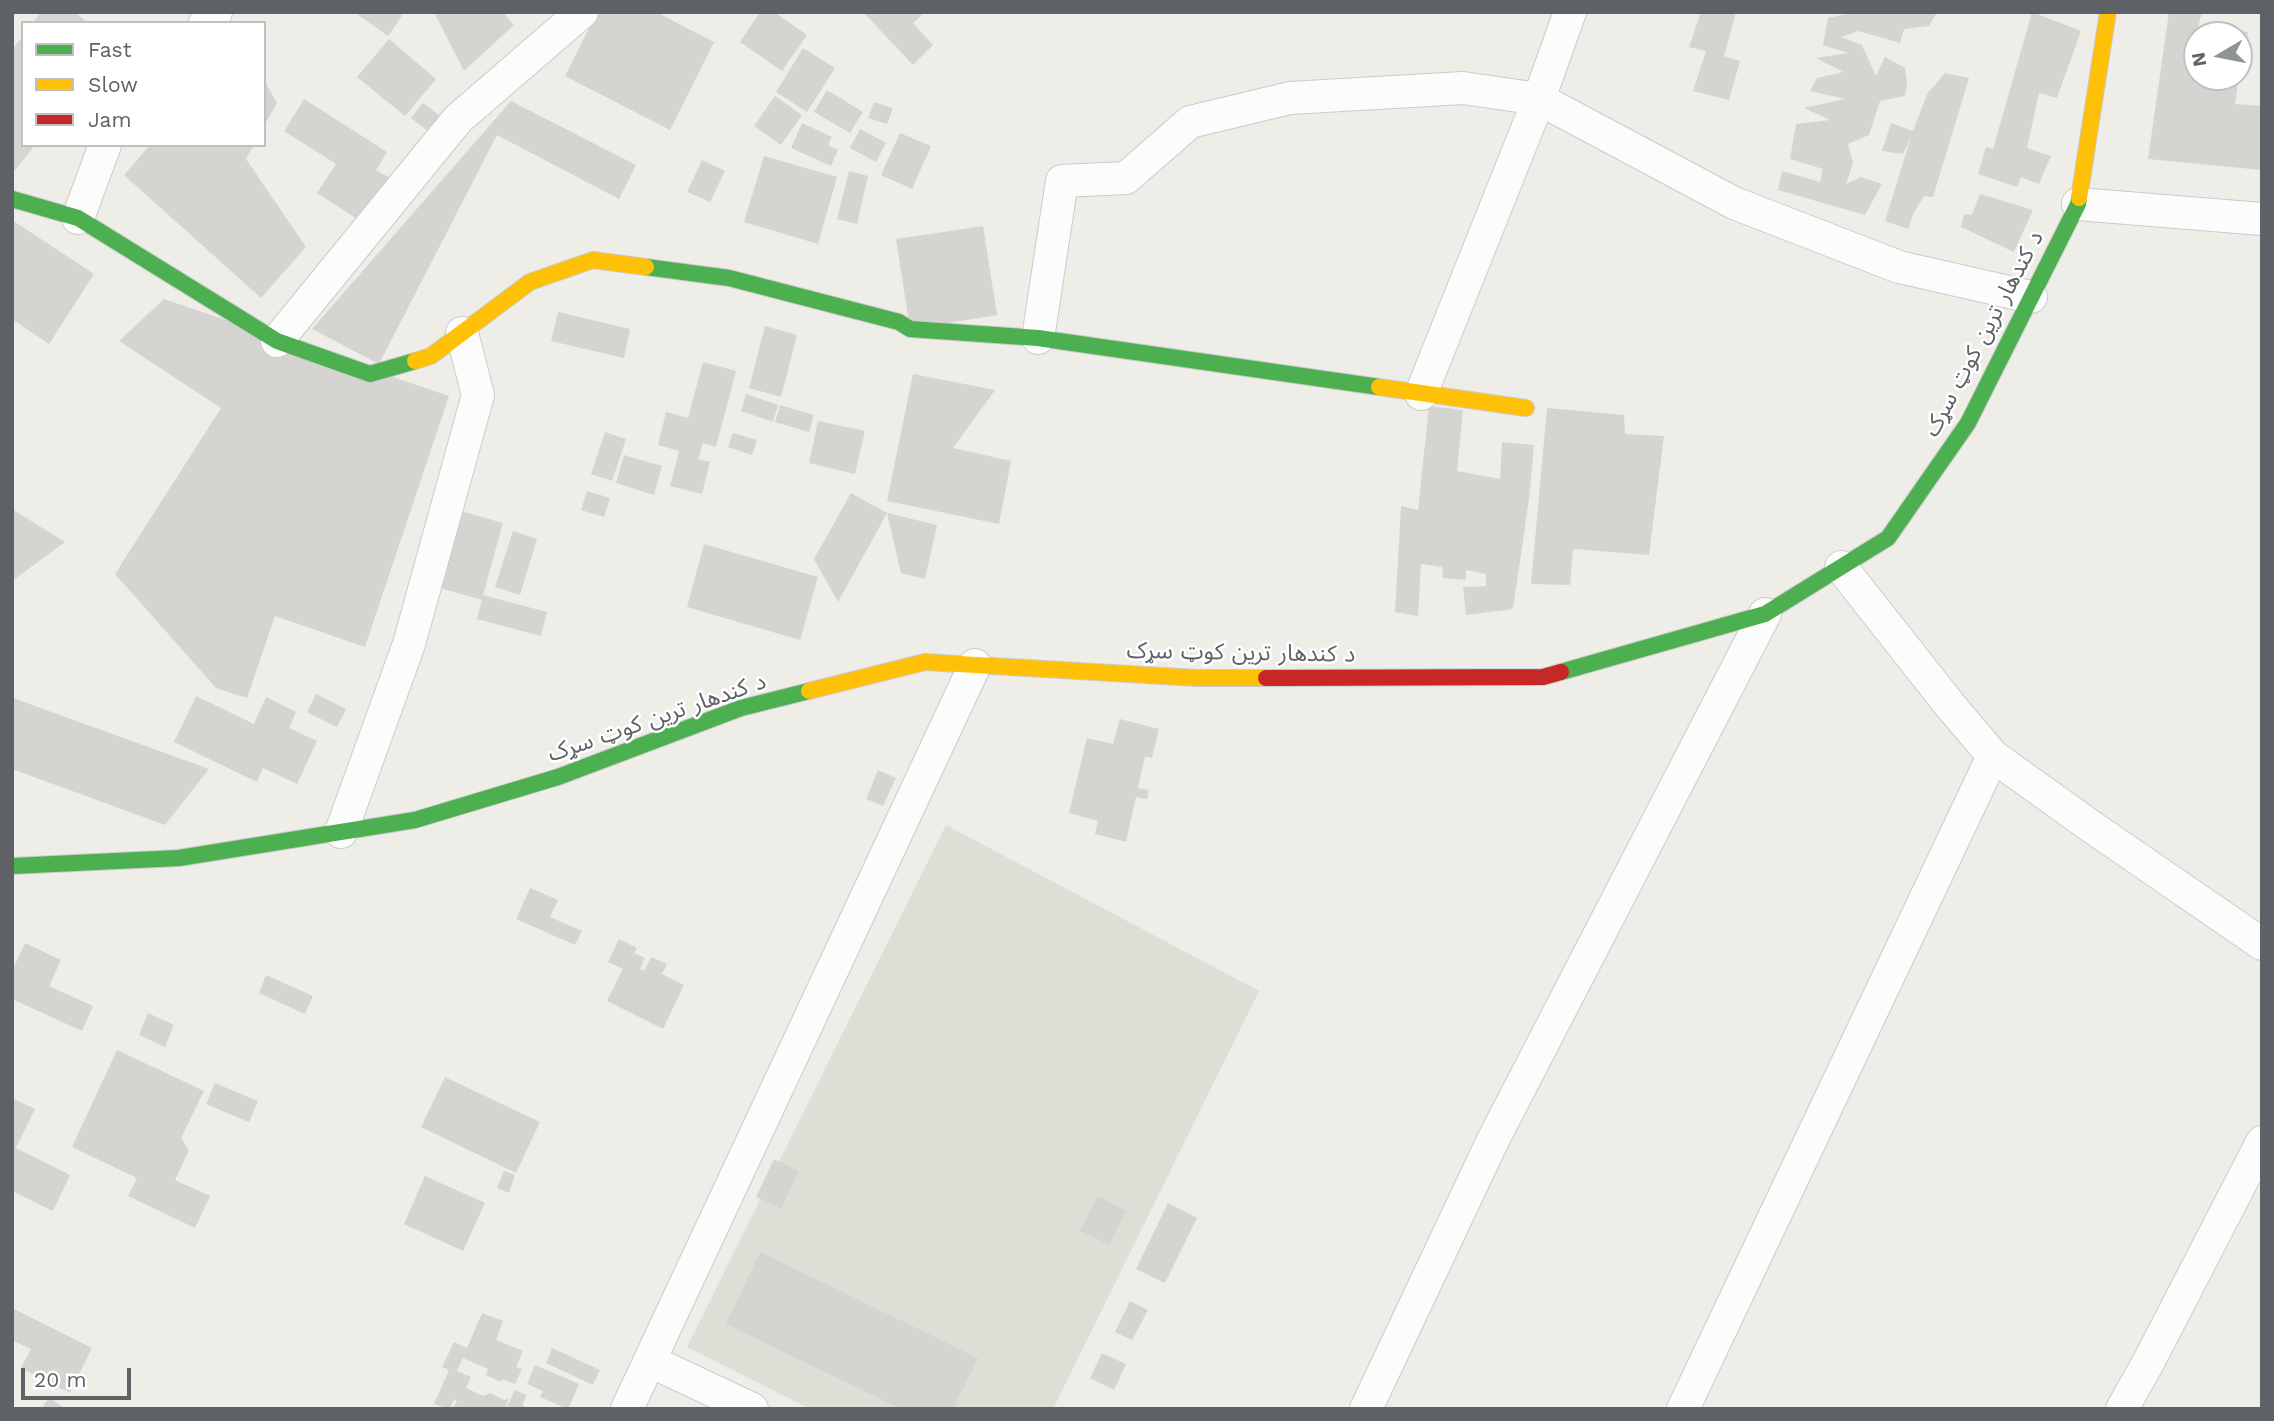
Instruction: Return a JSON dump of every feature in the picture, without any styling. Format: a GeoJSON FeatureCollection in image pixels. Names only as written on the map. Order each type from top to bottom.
{"type":"FeatureCollection","features":[{"type":"Feature","properties":{"kind":"main road","name":"د کندهار ترين کوټ سړک"},"geometry":{"type":"LineString","coordinates":[[12,866],[179,858],[415,820],[558,777],[741,708],[925,662],[1197,678],[1543,677],[1765,614],[1888,538],[1968,423],[2078,204],[2108,12]]}},
{"type":"Feature","properties":{"kind":"main road"},"geometry":{"type":"LineString","coordinates":[[12,200],[78,218],[277,341],[370,374],[431,356],[530,282],[593,260],[729,278],[899,322],[910,328],[1038,338],[1526,408]]}},
{"type":"Feature","properties":{"kind":"street"},"geometry":{"type":"LineString","coordinates":[[277,341],[458,119],[582,12]]}},
{"type":"Feature","properties":{"kind":"street"},"geometry":{"type":"LineString","coordinates":[[1421,394],[1539,99],[1570,12]]}},
{"type":"Feature","properties":{"kind":"street"},"geometry":{"type":"LineString","coordinates":[[1038,338],[1062,181],[1126,178],[1190,122],[1290,98],[1463,89],[1539,99],[1734,203],[1899,267],[2031,297]]}},
{"type":"Feature","properties":{"kind":"street"},"geometry":{"type":"LineString","coordinates":[[78,218],[104,147]]}},
{"type":"Feature","properties":{"kind":"street"},"geometry":{"type":"LineString","coordinates":[[2078,204],[2262,219]]}},
{"type":"Feature","properties":{"kind":"street"},"geometry":{"type":"LineString","coordinates":[[341,832],[409,644],[478,395],[462,333]]}},
{"type":"Feature","properties":{"kind":"street"},"geometry":{"type":"LineString","coordinates":[[1841,567],[1993,756],[2262,944]]}},
{"type":"Feature","properties":{"kind":"street"},"geometry":{"type":"LineString","coordinates":[[1366,1409],[1493,1140],[1765,614]]}},
{"type":"Feature","properties":{"kind":"street"},"geometry":{"type":"LineString","coordinates":[[627,1409],[975,665]]}},
{"type":"Feature","properties":{"kind":"street"},"geometry":{"type":"LineString","coordinates":[[1683,1409],[1993,756]]}},
{"type":"Feature","properties":{"kind":"street"},"geometry":{"type":"LineString","coordinates":[[2122,1409],[2262,1142]]}},
{"type":"Feature","properties":{"kind":"street"},"geometry":{"type":"LineString","coordinates":[[650,1362],[752,1409]]}},
{"type":"Feature","properties":{"kind":"shaded area"},"geometry":{"type":"Polygon","coordinates":[[[946,825],[1259,991],[1053,1409],[810,1409],[687,1347],[946,825]]]}},
{"type":"Feature","properties":{"kind":"building"},"geometry":{"type":"Polygon","coordinates":[[[41,12],[74,12],[85,21],[34,21],[41,12]]]}},
{"type":"Feature","properties":{"kind":"building"},"geometry":{"type":"Polygon","coordinates":[[[354,12],[398,12],[402,16],[388,36],[354,12]]]}},
{"type":"Feature","properties":{"kind":"building"},"geometry":{"type":"Polygon","coordinates":[[[434,12],[503,12],[514,25],[464,71],[434,12]]]}},
{"type":"Feature","properties":{"kind":"building"},"geometry":{"type":"Polygon","coordinates":[[[597,12],[656,12],[714,42],[670,130],[565,76],[597,12]]]}},
{"type":"Feature","properties":{"kind":"building"},"geometry":{"type":"Polygon","coordinates":[[[760,12],[774,12],[807,35],[782,71],[740,42],[760,12]]]}},
{"type":"Feature","properties":{"kind":"building"},"geometry":{"type":"Polygon","coordinates":[[[863,12],[925,12],[913,23],[933,45],[913,65],[863,12]]]}},
{"type":"Feature","properties":{"kind":"building"},"geometry":{"type":"Polygon","coordinates":[[[1701,12],[1736,12],[1724,56],[1740,61],[1729,100],[1693,91],[1706,51],[1689,47],[1701,12]]]}},
{"type":"Feature","properties":{"kind":"building"},"geometry":{"type":"Polygon","coordinates":[[[1855,12],[1937,12],[1929,26],[1904,29],[1900,43],[1858,31],[1841,37],[1862,45],[1876,76],[1885,57],[1905,68],[1905,96],[1880,101],[1869,135],[1848,144],[1853,163],[1846,184],[1861,177],[1882,184],[1865,215],[1778,190],[1782,171],[1820,182],[1823,169],[1790,159],[1796,124],[1830,120],[1804,108],[1845,99],[1810,91],[1817,78],[1843,72],[1816,58],[1848,53],[1823,45],[1828,18],[1855,12]]]}},
{"type":"Feature","properties":{"kind":"building"},"geometry":{"type":"Polygon","coordinates":[[[2032,12],[2081,31],[2057,98],[2039,93],[2027,148],[2051,156],[2039,184],[2021,177],[2017,187],[1978,174],[1986,147],[1993,149],[2032,12]]]}},
{"type":"Feature","properties":{"kind":"building"},"geometry":{"type":"Polygon","coordinates":[[[2169,12],[2202,12],[2200,21],[2183,21],[2183,91],[2237,91],[2235,104],[2262,106],[2262,170],[2148,159],[2169,12]]]}},
{"type":"Feature","properties":{"kind":"building"},"geometry":{"type":"Polygon","coordinates":[[[21,39],[21,147],[33,147],[12,174],[12,50],[21,39]]]}},
{"type":"Feature","properties":{"kind":"building"},"geometry":{"type":"Polygon","coordinates":[[[389,39],[436,79],[405,116],[357,77],[389,39]]]}},
{"type":"Feature","properties":{"kind":"building"},"geometry":{"type":"Polygon","coordinates":[[[803,48],[835,68],[807,112],[776,92],[803,48]]]}},
{"type":"Feature","properties":{"kind":"building"},"geometry":{"type":"Polygon","coordinates":[[[1945,73],[1969,78],[1933,197],[1924,196],[1908,229],[1885,221],[1911,137],[1903,154],[1882,151],[1891,123],[1913,131],[1927,94],[1945,73]]]}},
{"type":"Feature","properties":{"kind":"building"},"geometry":{"type":"Polygon","coordinates":[[[266,84],[277,103],[266,122],[266,84]]]}},
{"type":"Feature","properties":{"kind":"building"},"geometry":{"type":"Polygon","coordinates":[[[827,90],[863,112],[850,133],[814,112],[827,90]]]}},
{"type":"Feature","properties":{"kind":"building"},"geometry":{"type":"Polygon","coordinates":[[[775,96],[802,115],[781,145],[754,126],[775,96]]]}},
{"type":"Feature","properties":{"kind":"building"},"geometry":{"type":"Polygon","coordinates":[[[304,99],[387,152],[376,170],[390,178],[362,222],[317,193],[336,164],[284,131],[304,99]]]}},
{"type":"Feature","properties":{"kind":"building"},"geometry":{"type":"Polygon","coordinates":[[[511,101],[636,165],[619,199],[497,135],[379,364],[312,329],[511,101]]]}},
{"type":"Feature","properties":{"kind":"building"},"geometry":{"type":"Polygon","coordinates":[[[874,102],[893,108],[887,124],[868,118],[874,102]]]}},
{"type":"Feature","properties":{"kind":"building"},"geometry":{"type":"Polygon","coordinates":[[[423,103],[449,123],[437,138],[411,118],[423,103]]]}},
{"type":"Feature","properties":{"kind":"building"},"geometry":{"type":"Polygon","coordinates":[[[802,123],[832,137],[828,145],[838,150],[831,166],[791,148],[802,123]]]}},
{"type":"Feature","properties":{"kind":"building"},"geometry":{"type":"Polygon","coordinates":[[[860,129],[886,143],[876,162],[850,148],[860,129]]]}},
{"type":"Feature","properties":{"kind":"building"},"geometry":{"type":"Polygon","coordinates":[[[900,133],[931,146],[912,189],[881,175],[900,133]]]}},
{"type":"Feature","properties":{"kind":"building"},"geometry":{"type":"Polygon","coordinates":[[[148,147],[253,147],[246,159],[306,247],[261,298],[124,175],[148,147]]]}},
{"type":"Feature","properties":{"kind":"building"},"geometry":{"type":"Polygon","coordinates":[[[764,156],[837,177],[818,244],[744,222],[764,156]]]}},
{"type":"Feature","properties":{"kind":"building"},"geometry":{"type":"Polygon","coordinates":[[[702,160],[725,171],[710,202],[687,192],[702,160]]]}},
{"type":"Feature","properties":{"kind":"building"},"geometry":{"type":"Polygon","coordinates":[[[849,171],[868,176],[857,224],[837,219],[849,171]]]}},
{"type":"Feature","properties":{"kind":"building"},"geometry":{"type":"Polygon","coordinates":[[[1980,194],[2033,210],[2014,252],[1961,227],[1964,214],[1972,215],[1980,194]]]}},
{"type":"Feature","properties":{"kind":"building"},"geometry":{"type":"Polygon","coordinates":[[[12,220],[94,274],[49,344],[12,319],[12,220]]]}},
{"type":"Feature","properties":{"kind":"building"},"geometry":{"type":"Polygon","coordinates":[[[983,226],[997,315],[910,329],[896,239],[983,226]]]}},
{"type":"Feature","properties":{"kind":"building"},"geometry":{"type":"Polygon","coordinates":[[[164,299],[449,396],[365,647],[275,616],[247,698],[216,688],[115,574],[221,408],[119,341],[164,299]]]}},
{"type":"Feature","properties":{"kind":"building"},"geometry":{"type":"Polygon","coordinates":[[[558,312],[630,329],[624,358],[551,341],[558,312]]]}},
{"type":"Feature","properties":{"kind":"building"},"geometry":{"type":"Polygon","coordinates":[[[765,326],[797,335],[781,397],[749,388],[765,326]]]}},
{"type":"Feature","properties":{"kind":"building"},"geometry":{"type":"Polygon","coordinates":[[[703,362],[736,371],[716,447],[703,443],[698,459],[710,462],[702,494],[670,486],[679,451],[658,445],[666,412],[688,418],[703,362]]]}},
{"type":"Feature","properties":{"kind":"building"},"geometry":{"type":"Polygon","coordinates":[[[913,374],[995,390],[953,448],[1011,461],[999,524],[887,501],[913,374]]]}},
{"type":"Feature","properties":{"kind":"building"},"geometry":{"type":"Polygon","coordinates":[[[746,394],[778,405],[773,422],[741,411],[746,394]]]}},
{"type":"Feature","properties":{"kind":"building"},"geometry":{"type":"Polygon","coordinates":[[[780,405],[814,415],[809,432],[775,422],[780,405]]]}},
{"type":"Feature","properties":{"kind":"building"},"geometry":{"type":"Polygon","coordinates":[[[1429,406],[1463,410],[1457,471],[1500,479],[1502,442],[1534,445],[1513,609],[1466,615],[1463,587],[1486,586],[1486,574],[1466,570],[1466,580],[1443,578],[1442,567],[1421,564],[1418,616],[1395,612],[1401,506],[1418,510],[1429,406]]]}},
{"type":"Feature","properties":{"kind":"building"},"geometry":{"type":"Polygon","coordinates":[[[1547,408],[1624,415],[1625,434],[1664,436],[1649,555],[1573,549],[1570,585],[1531,584],[1547,408]]]}},
{"type":"Feature","properties":{"kind":"building"},"geometry":{"type":"Polygon","coordinates":[[[818,421],[865,431],[855,474],[809,463],[818,421]]]}},
{"type":"Feature","properties":{"kind":"building"},"geometry":{"type":"Polygon","coordinates":[[[605,432],[626,439],[612,481],[591,474],[605,432]]]}},
{"type":"Feature","properties":{"kind":"building"},"geometry":{"type":"Polygon","coordinates":[[[733,433],[757,440],[752,455],[728,447],[733,433]]]}},
{"type":"Feature","properties":{"kind":"building"},"geometry":{"type":"Polygon","coordinates":[[[624,455],[662,466],[654,495],[616,483],[624,455]]]}},
{"type":"Feature","properties":{"kind":"building"},"geometry":{"type":"Polygon","coordinates":[[[587,491],[610,498],[604,517],[581,510],[587,491]]]}},
{"type":"Feature","properties":{"kind":"building"},"geometry":{"type":"Polygon","coordinates":[[[851,493],[887,513],[838,602],[814,559],[851,493]]]}},
{"type":"Feature","properties":{"kind":"building"},"geometry":{"type":"Polygon","coordinates":[[[12,509],[65,542],[12,581],[12,509]]]}},
{"type":"Feature","properties":{"kind":"building"},"geometry":{"type":"Polygon","coordinates":[[[461,511],[503,523],[483,595],[547,612],[541,636],[477,619],[482,600],[440,588],[461,511]]]}},
{"type":"Feature","properties":{"kind":"building"},"geometry":{"type":"Polygon","coordinates":[[[887,513],[937,525],[925,579],[901,573],[887,513]]]}},
{"type":"Feature","properties":{"kind":"building"},"geometry":{"type":"Polygon","coordinates":[[[513,531],[537,539],[520,595],[495,587],[513,531]]]}},
{"type":"Feature","properties":{"kind":"building"},"geometry":{"type":"Polygon","coordinates":[[[704,544],[818,577],[800,640],[687,607],[704,544]]]}},
{"type":"Feature","properties":{"kind":"building"},"geometry":{"type":"Polygon","coordinates":[[[316,694],[346,709],[337,727],[307,712],[316,694]]]}},
{"type":"Feature","properties":{"kind":"building"},"geometry":{"type":"Polygon","coordinates":[[[196,696],[254,724],[266,697],[296,712],[289,728],[317,741],[297,784],[263,768],[257,782],[174,742],[196,696]]]}},
{"type":"Feature","properties":{"kind":"building"},"geometry":{"type":"Polygon","coordinates":[[[13,698],[209,769],[165,825],[12,769],[13,698]]]}},
{"type":"Feature","properties":{"kind":"building"},"geometry":{"type":"Polygon","coordinates":[[[1120,719],[1159,729],[1152,758],[1145,756],[1138,788],[1149,790],[1147,799],[1136,797],[1126,842],[1095,834],[1098,821],[1069,813],[1087,738],[1113,744],[1120,719]]]}},
{"type":"Feature","properties":{"kind":"building"},"geometry":{"type":"Polygon","coordinates":[[[878,770],[896,778],[883,806],[866,799],[878,770]]]}},
{"type":"Feature","properties":{"kind":"building"},"geometry":{"type":"Polygon","coordinates":[[[530,888],[558,900],[550,917],[582,931],[575,945],[516,919],[530,888]]]}},
{"type":"Feature","properties":{"kind":"building"},"geometry":{"type":"Polygon","coordinates":[[[619,939],[637,948],[634,953],[645,958],[640,969],[644,971],[651,957],[667,964],[662,974],[684,985],[663,1029],[607,1001],[623,969],[608,962],[619,939]]]}},
{"type":"Feature","properties":{"kind":"building"},"geometry":{"type":"Polygon","coordinates":[[[25,943],[61,960],[49,986],[93,1006],[82,1031],[12,999],[12,971],[25,943]]]}},
{"type":"Feature","properties":{"kind":"building"},"geometry":{"type":"Polygon","coordinates":[[[266,975],[313,996],[305,1014],[259,993],[266,975]]]}},
{"type":"Feature","properties":{"kind":"building"},"geometry":{"type":"Polygon","coordinates":[[[148,1013],[174,1025],[165,1047],[139,1035],[148,1013]]]}},
{"type":"Feature","properties":{"kind":"building"},"geometry":{"type":"Polygon","coordinates":[[[117,1050],[204,1091],[181,1138],[189,1150],[175,1180],[210,1196],[195,1228],[128,1196],[137,1178],[72,1147],[117,1050]]]}},
{"type":"Feature","properties":{"kind":"building"},"geometry":{"type":"Polygon","coordinates":[[[445,1077],[540,1122],[516,1173],[421,1127],[445,1077]]]}},
{"type":"Feature","properties":{"kind":"building"},"geometry":{"type":"Polygon","coordinates":[[[215,1083],[258,1101],[249,1122],[206,1104],[215,1083]]]}},
{"type":"Feature","properties":{"kind":"building"},"geometry":{"type":"Polygon","coordinates":[[[12,1098],[35,1109],[16,1148],[70,1175],[53,1211],[12,1191],[12,1098]]]}},
{"type":"Feature","properties":{"kind":"building"},"geometry":{"type":"Polygon","coordinates":[[[774,1159],[799,1171],[781,1209],[756,1197],[774,1159]]]}},
{"type":"Feature","properties":{"kind":"building"},"geometry":{"type":"Polygon","coordinates":[[[504,1171],[515,1175],[509,1193],[497,1188],[504,1171]]]}},
{"type":"Feature","properties":{"kind":"building"},"geometry":{"type":"Polygon","coordinates":[[[425,1176],[485,1203],[463,1251],[404,1224],[425,1176]]]}},
{"type":"Feature","properties":{"kind":"building"},"geometry":{"type":"Polygon","coordinates":[[[1098,1196],[1126,1211],[1109,1245],[1080,1231],[1098,1196]]]}},
{"type":"Feature","properties":{"kind":"building"},"geometry":{"type":"Polygon","coordinates":[[[1168,1203],[1197,1218],[1165,1283],[1136,1269],[1168,1203]]]}},
{"type":"Feature","properties":{"kind":"building"},"geometry":{"type":"Polygon","coordinates":[[[760,1252],[978,1358],[953,1409],[901,1409],[726,1324],[760,1252]]]}},
{"type":"Feature","properties":{"kind":"building"},"geometry":{"type":"Polygon","coordinates":[[[1130,1301],[1148,1310],[1132,1340],[1115,1332],[1130,1301]]]}},
{"type":"Feature","properties":{"kind":"building"},"geometry":{"type":"Polygon","coordinates":[[[12,1308],[92,1348],[70,1393],[21,1368],[31,1349],[12,1340],[12,1308]]]}},
{"type":"Feature","properties":{"kind":"building"},"geometry":{"type":"Polygon","coordinates":[[[482,1313],[503,1321],[496,1340],[523,1351],[516,1367],[522,1369],[515,1384],[502,1379],[501,1382],[486,1375],[488,1369],[463,1358],[457,1371],[471,1377],[466,1388],[483,1396],[490,1393],[504,1400],[509,1398],[505,1409],[453,1409],[457,1401],[454,1399],[450,1409],[434,1404],[449,1370],[442,1367],[454,1342],[467,1348],[482,1313]]]}},
{"type":"Feature","properties":{"kind":"building"},"geometry":{"type":"Polygon","coordinates":[[[552,1348],[600,1370],[593,1385],[546,1363],[552,1348]]]}},
{"type":"Feature","properties":{"kind":"building"},"geometry":{"type":"Polygon","coordinates":[[[1102,1353],[1126,1364],[1114,1390],[1090,1378],[1102,1353]]]}},
{"type":"Feature","properties":{"kind":"building"},"geometry":{"type":"Polygon","coordinates":[[[535,1365],[579,1384],[568,1409],[540,1397],[543,1391],[527,1384],[535,1365]]]}},
{"type":"Feature","properties":{"kind":"building"},"geometry":{"type":"Polygon","coordinates":[[[515,1390],[527,1395],[522,1405],[530,1409],[506,1409],[515,1390]]]}},
{"type":"Feature","properties":{"kind":"building"},"geometry":{"type":"Polygon","coordinates":[[[50,1397],[65,1409],[41,1409],[50,1397]]]}},
{"type":"Feature","properties":{"kind":"traffic: fast"},"geometry":{"type":"LineString","coordinates":[[1561,672],[1765,614],[1888,538],[1968,423],[2079,198]]}},
{"type":"Feature","properties":{"kind":"traffic: fast"},"geometry":{"type":"LineString","coordinates":[[12,199],[78,218],[277,341],[370,374],[415,361]]}},
{"type":"Feature","properties":{"kind":"traffic: fast"},"geometry":{"type":"LineString","coordinates":[[646,267],[729,278],[899,322],[910,329],[1038,338],[1379,387]]}},
{"type":"Feature","properties":{"kind":"traffic: fast"},"geometry":{"type":"LineString","coordinates":[[12,866],[179,858],[415,820],[558,777],[741,708],[809,691]]}},
{"type":"Feature","properties":{"kind":"traffic: slow"},"geometry":{"type":"LineString","coordinates":[[2079,198],[2108,12]]}},
{"type":"Feature","properties":{"kind":"traffic: slow"},"geometry":{"type":"LineString","coordinates":[[415,361],[431,356],[530,282],[593,260],[646,267]]}},
{"type":"Feature","properties":{"kind":"traffic: slow"},"geometry":{"type":"LineString","coordinates":[[1379,387],[1526,408]]}},
{"type":"Feature","properties":{"kind":"traffic: slow"},"geometry":{"type":"LineString","coordinates":[[809,691],[925,662],[1197,678],[1266,678]]}},
{"type":"Feature","properties":{"kind":"traffic: jam"},"geometry":{"type":"LineString","coordinates":[[1266,678],[1543,677],[1561,672]]}}]}
